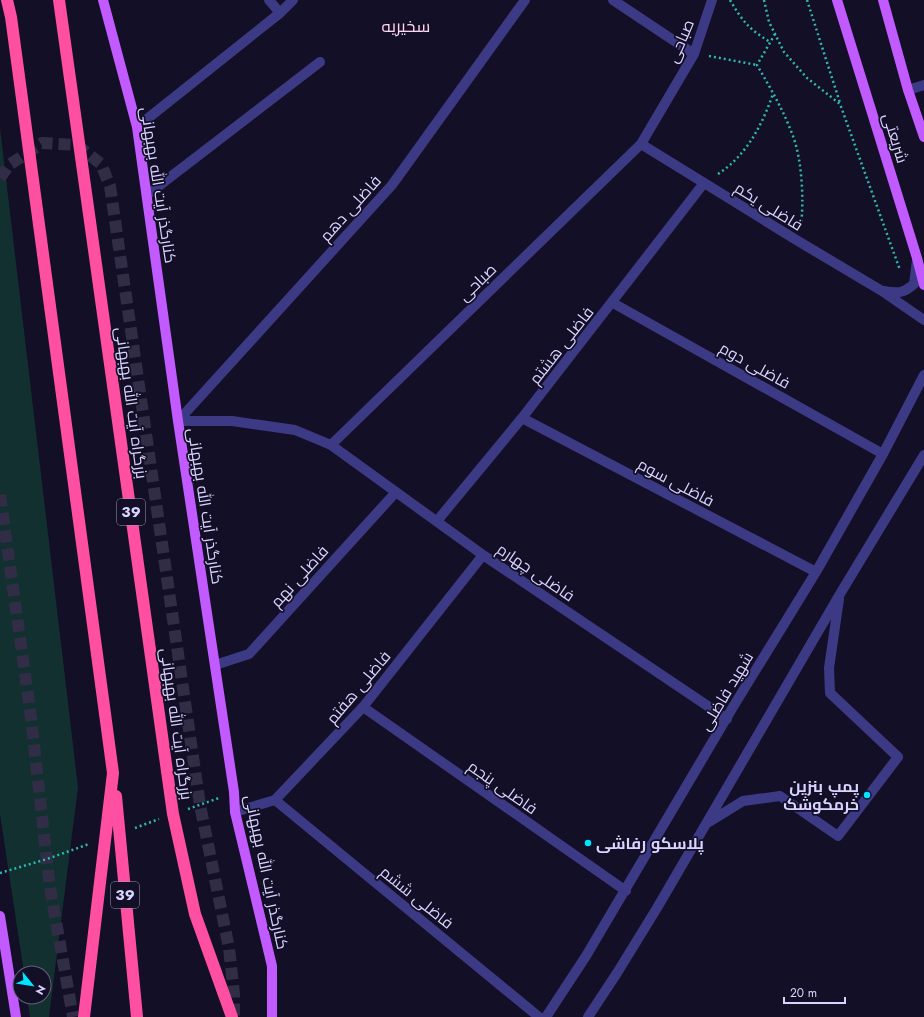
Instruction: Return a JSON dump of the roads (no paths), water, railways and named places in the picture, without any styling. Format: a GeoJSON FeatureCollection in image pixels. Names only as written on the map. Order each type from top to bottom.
{"type":"FeatureCollection","features":[{"type":"Feature","properties":{"kind":"highway","name":"39"},"geometry":{"type":"LineString","coordinates":[[7,0],[11,17],[114,773],[137,1017]]}},
{"type":"Feature","properties":{"kind":"highway","name":"بزرگراه آیت الله بهبهانی"},"geometry":{"type":"LineString","coordinates":[[59,0],[174,814],[195,914],[232,1017]]}},
{"type":"Feature","properties":{"kind":"highway","name":"39"},"geometry":{"type":"LineString","coordinates":[[84,1017],[114,773]]}},
{"type":"Feature","properties":{"kind":"main road","name":"کنارگذر آیت الله بهبهانی"},"geometry":{"type":"LineString","coordinates":[[103,0],[137,127],[178,421],[234,792],[235,812],[272,966],[272,1017]]}},
{"type":"Feature","properties":{"kind":"main road","name":"شریعتی"},"geometry":{"type":"LineString","coordinates":[[836,0],[917,258],[924,285]]}},
{"type":"Feature","properties":{"kind":"main road","name":"شریعتی"},"geometry":{"type":"LineString","coordinates":[[883,0],[908,90],[924,137]]}},
{"type":"Feature","properties":{"kind":"main road"},"geometry":{"type":"LineString","coordinates":[[0,916],[13,1016]]}},
{"type":"Feature","properties":{"kind":"street"},"geometry":{"type":"LineString","coordinates":[[269,0],[280,13]]}},
{"type":"Feature","properties":{"kind":"street"},"geometry":{"type":"LineString","coordinates":[[137,127],[280,13],[292,0]]}},
{"type":"Feature","properties":{"kind":"street","name":"فاضلی دهم"},"geometry":{"type":"LineString","coordinates":[[178,421],[392,186],[525,0]]}},
{"type":"Feature","properties":{"kind":"street"},"geometry":{"type":"LineString","coordinates":[[613,0],[694,54]]}},
{"type":"Feature","properties":{"kind":"street","name":"صباحی"},"geometry":{"type":"LineString","coordinates":[[331,445],[640,144],[694,54],[712,0]]}},
{"type":"Feature","properties":{"kind":"street"},"geometry":{"type":"LineString","coordinates":[[147,195],[320,62]]}},
{"type":"Feature","properties":{"kind":"street"},"geometry":{"type":"LineString","coordinates":[[908,90],[924,85]]}},
{"type":"Feature","properties":{"kind":"street","name":"فاضلی یکم"},"geometry":{"type":"LineString","coordinates":[[640,144],[798,242],[882,291],[924,320]]}},
{"type":"Feature","properties":{"kind":"street","name":"فاضلی هشتم"},"geometry":{"type":"LineString","coordinates":[[437,521],[522,418],[704,183]]}},
{"type":"Feature","properties":{"kind":"street"},"geometry":{"type":"LineString","coordinates":[[882,291],[897,293],[907,290],[914,284],[917,258]]}},
{"type":"Feature","properties":{"kind":"street","name":"فاضلی دوم"},"geometry":{"type":"LineString","coordinates":[[612,303],[883,454]]}},
{"type":"Feature","properties":{"kind":"street","name":"شهید فاضلی"},"geometry":{"type":"LineString","coordinates":[[546,1017],[626,891],[727,719],[816,572],[883,454],[924,375]]}},
{"type":"Feature","properties":{"kind":"street","name":"فاضلی سوم"},"geometry":{"type":"LineString","coordinates":[[522,418],[816,572]]}},
{"type":"Feature","properties":{"kind":"street"},"geometry":{"type":"LineString","coordinates":[[178,421],[232,421],[295,430],[331,445]]}},
{"type":"Feature","properties":{"kind":"street","name":"فاضلی چهارم"},"geometry":{"type":"LineString","coordinates":[[331,445],[483,554],[727,719]]}},
{"type":"Feature","properties":{"kind":"street"},"geometry":{"type":"LineString","coordinates":[[588,1017],[625,960],[707,823],[840,594],[924,455]]}},
{"type":"Feature","properties":{"kind":"street","name":"فاضلی نهم"},"geometry":{"type":"LineString","coordinates":[[215,665],[249,654],[396,492]]}},
{"type":"Feature","properties":{"kind":"street","name":"فاضلی هفتم"},"geometry":{"type":"LineString","coordinates":[[235,812],[275,800],[363,707],[483,554]]}},
{"type":"Feature","properties":{"kind":"street"},"geometry":{"type":"LineString","coordinates":[[707,823],[743,800],[780,796],[838,836],[898,757],[830,693],[829,668],[840,594]]}},
{"type":"Feature","properties":{"kind":"street","name":"فاضلی پنجم"},"geometry":{"type":"LineString","coordinates":[[363,707],[626,891]]}},
{"type":"Feature","properties":{"kind":"street","name":"فاضلی ششم"},"geometry":{"type":"LineString","coordinates":[[275,800],[539,1017]]}},
{"type":"Feature","properties":{"kind":"tunnel"},"geometry":{"type":"LineString","coordinates":[[0,178],[9,165],[42,143],[77,145],[101,164],[110,186],[200,805],[229,948],[234,994],[234,1017]]}},
{"type":"Feature","properties":{"kind":"tunnel"},"geometry":{"type":"LineString","coordinates":[[0,495],[30,710],[50,888],[73,1017]]}},
{"type":"Feature","properties":{"kind":"place","name":"پمپ بنزین خرمکوشک"},"geometry":{"type":"Point","coordinates":[867,795]}},
{"type":"Feature","properties":{"kind":"place","name":"پلاسکو رفاشی"},"geometry":{"type":"Point","coordinates":[588,843]}},
{"type":"Feature","properties":{"kind":"district","name":"سخیریه"},"geometry":{"type":"Point","coordinates":[406,26]}}]}
